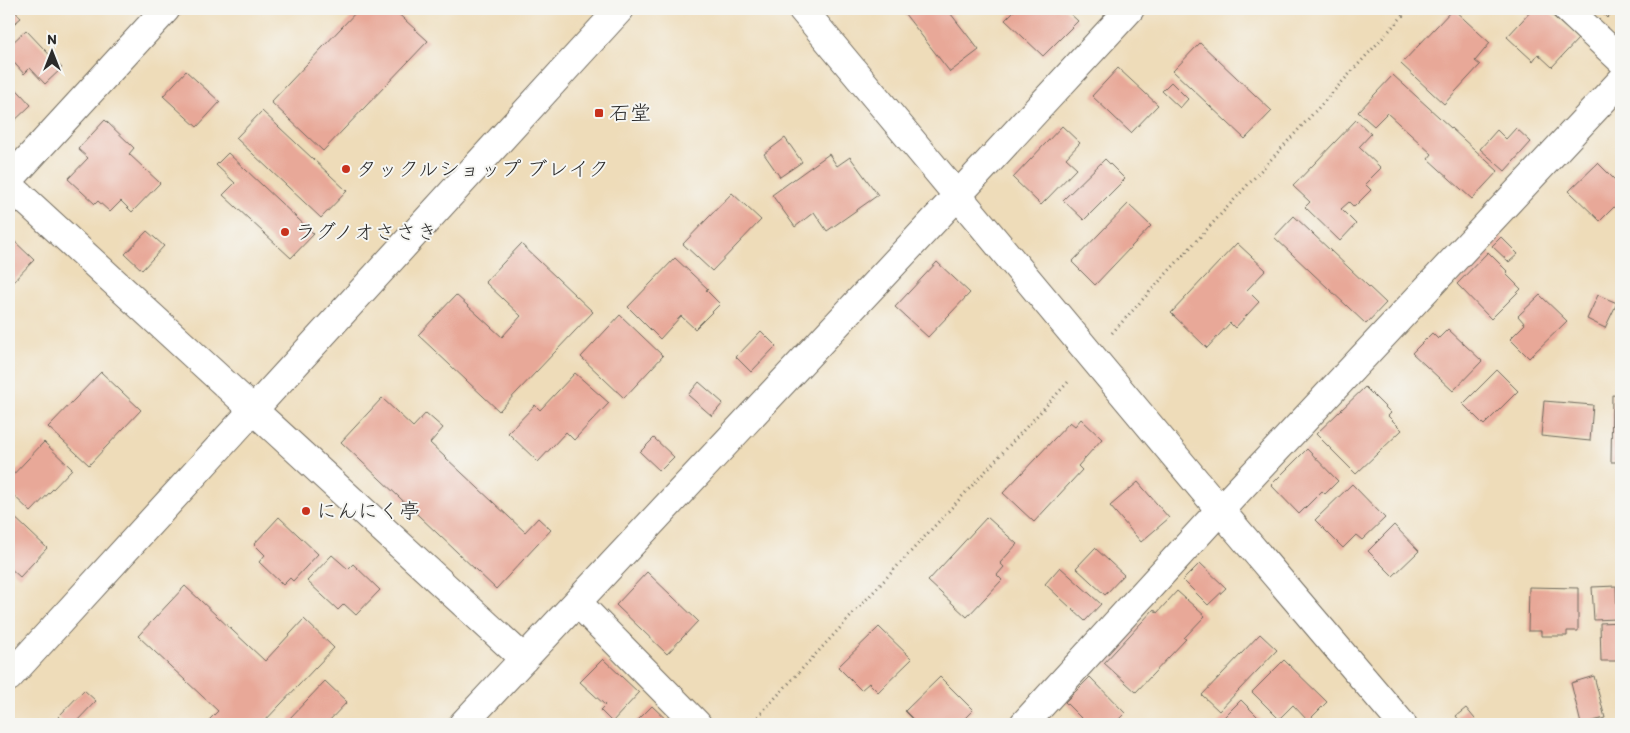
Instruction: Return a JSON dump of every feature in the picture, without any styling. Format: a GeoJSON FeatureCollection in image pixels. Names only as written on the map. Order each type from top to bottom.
{"type":"FeatureCollection","features":[{"type":"Feature","properties":{"kind":"street"},"geometry":{"type":"LineString","coordinates":[[9,180],[166,9]]}},
{"type":"Feature","properties":{"kind":"street"},"geometry":{"type":"LineString","coordinates":[[9,677],[620,9]]}},
{"type":"Feature","properties":{"kind":"street"},"geometry":{"type":"LineString","coordinates":[[802,9],[1220,510],[1402,724]]}},
{"type":"Feature","properties":{"kind":"street"},"geometry":{"type":"LineString","coordinates":[[462,724],[1130,9]]}},
{"type":"Feature","properties":{"kind":"street"},"geometry":{"type":"LineString","coordinates":[[1567,9],[1621,60]]}},
{"type":"Feature","properties":{"kind":"street"},"geometry":{"type":"LineString","coordinates":[[1024,724],[1220,510],[1621,81]]}},
{"type":"Feature","properties":{"kind":"street"},"geometry":{"type":"LineString","coordinates":[[9,185],[524,659]]}},
{"type":"Feature","properties":{"kind":"street"},"geometry":{"type":"LineString","coordinates":[[577,602],[697,724]]}},
{"type":"Feature","properties":{"kind":"building"},"geometry":{"type":"Polygon","coordinates":[[[9,9],[13,9],[21,18],[9,28],[9,9]]]}},
{"type":"Feature","properties":{"kind":"building"},"geometry":{"type":"Polygon","coordinates":[[[359,9],[393,9],[428,41],[323,151],[271,102],[359,9]]]}},
{"type":"Feature","properties":{"kind":"building"},"geometry":{"type":"Polygon","coordinates":[[[901,9],[947,9],[979,50],[950,72],[901,9]]]}},
{"type":"Feature","properties":{"kind":"building"},"geometry":{"type":"Polygon","coordinates":[[[1016,9],[1065,9],[1078,21],[1043,56],[1005,20],[1016,9]]]}},
{"type":"Feature","properties":{"kind":"building"},"geometry":{"type":"Polygon","coordinates":[[[1453,9],[1490,43],[1475,61],[1480,65],[1444,104],[1401,64],[1453,9]]]}},
{"type":"Feature","properties":{"kind":"building"},"geometry":{"type":"Polygon","coordinates":[[[1533,9],[1545,9],[1578,39],[1552,67],[1538,54],[1533,61],[1507,37],[1533,9]]]}},
{"type":"Feature","properties":{"kind":"building"},"geometry":{"type":"Polygon","coordinates":[[[1598,9],[1616,9],[1607,18],[1598,9]]]}},
{"type":"Feature","properties":{"kind":"building"},"geometry":{"type":"Polygon","coordinates":[[[26,30],[62,68],[45,84],[30,68],[24,74],[9,57],[9,46],[26,30]]]}},
{"type":"Feature","properties":{"kind":"building"},"geometry":{"type":"Polygon","coordinates":[[[1200,43],[1272,111],[1245,139],[1173,71],[1200,43]]]}},
{"type":"Feature","properties":{"kind":"building"},"geometry":{"type":"Polygon","coordinates":[[[1118,68],[1158,105],[1131,133],[1092,96],[1118,68]]]}},
{"type":"Feature","properties":{"kind":"building"},"geometry":{"type":"Polygon","coordinates":[[[186,71],[220,102],[197,127],[163,96],[186,71]]]}},
{"type":"Feature","properties":{"kind":"building"},"geometry":{"type":"Polygon","coordinates":[[[1393,75],[1498,171],[1472,199],[1428,159],[1432,154],[1387,113],[1374,126],[1358,112],[1393,75]]]}},
{"type":"Feature","properties":{"kind":"building"},"geometry":{"type":"Polygon","coordinates":[[[9,81],[31,105],[9,126],[9,81]]]}},
{"type":"Feature","properties":{"kind":"building"},"geometry":{"type":"Polygon","coordinates":[[[1171,82],[1188,99],[1180,108],[1162,91],[1171,82]]]}},
{"type":"Feature","properties":{"kind":"building"},"geometry":{"type":"Polygon","coordinates":[[[262,111],[347,191],[321,218],[236,138],[262,111]]]}},
{"type":"Feature","properties":{"kind":"building"},"geometry":{"type":"Polygon","coordinates":[[[105,120],[134,148],[129,154],[160,183],[132,212],[121,201],[110,212],[98,201],[95,204],[68,179],[88,158],[78,149],[105,120]]]}},
{"type":"Feature","properties":{"kind":"building"},"geometry":{"type":"Polygon","coordinates":[[[1356,120],[1371,134],[1359,147],[1381,168],[1365,184],[1371,190],[1354,207],[1349,202],[1341,209],[1356,224],[1340,241],[1305,207],[1310,202],[1293,186],[1356,120]]]}},
{"type":"Feature","properties":{"kind":"building"},"geometry":{"type":"Polygon","coordinates":[[[1062,126],[1080,143],[1066,158],[1077,168],[1041,205],[1013,178],[1062,126]]]}},
{"type":"Feature","properties":{"kind":"building"},"geometry":{"type":"Polygon","coordinates":[[[1516,128],[1531,142],[1505,171],[1480,149],[1497,130],[1506,139],[1516,128]]]}},
{"type":"Feature","properties":{"kind":"building"},"geometry":{"type":"Polygon","coordinates":[[[785,138],[802,162],[780,177],[764,154],[785,138]]]}},
{"type":"Feature","properties":{"kind":"building"},"geometry":{"type":"Polygon","coordinates":[[[228,153],[314,234],[291,258],[223,195],[235,183],[216,165],[228,153]]]}},
{"type":"Feature","properties":{"kind":"building"},"geometry":{"type":"Polygon","coordinates":[[[829,154],[837,166],[850,157],[878,195],[827,231],[814,212],[795,227],[772,195],[829,154]]]}},
{"type":"Feature","properties":{"kind":"building"},"geometry":{"type":"Polygon","coordinates":[[[1105,159],[1125,179],[1084,220],[1063,200],[1105,159]]]}},
{"type":"Feature","properties":{"kind":"building"},"geometry":{"type":"Polygon","coordinates":[[[1598,163],[1621,186],[1621,200],[1600,221],[1569,191],[1598,163]]]}},
{"type":"Feature","properties":{"kind":"building"},"geometry":{"type":"Polygon","coordinates":[[[732,193],[761,220],[712,271],[683,244],[732,193]]]}},
{"type":"Feature","properties":{"kind":"building"},"geometry":{"type":"Polygon","coordinates":[[[1128,204],[1151,226],[1095,285],[1072,262],[1128,204]]]}},
{"type":"Feature","properties":{"kind":"building"},"geometry":{"type":"Polygon","coordinates":[[[1294,216],[1386,303],[1366,324],[1274,237],[1294,216]]]}},
{"type":"Feature","properties":{"kind":"building"},"geometry":{"type":"Polygon","coordinates":[[[147,231],[164,246],[142,270],[125,254],[147,231]]]}},
{"type":"Feature","properties":{"kind":"building"},"geometry":{"type":"Polygon","coordinates":[[[9,236],[34,260],[9,286],[9,236]]]}},
{"type":"Feature","properties":{"kind":"building"},"geometry":{"type":"Polygon","coordinates":[[[1501,237],[1518,254],[1509,262],[1492,246],[1501,237]]]}},
{"type":"Feature","properties":{"kind":"building"},"geometry":{"type":"Polygon","coordinates":[[[1237,243],[1266,270],[1247,290],[1259,302],[1235,328],[1230,323],[1207,348],[1171,313],[1237,243]]]}},
{"type":"Feature","properties":{"kind":"building"},"geometry":{"type":"Polygon","coordinates":[[[521,244],[593,312],[499,411],[418,335],[456,295],[502,337],[521,316],[485,282],[521,244]]]}},
{"type":"Feature","properties":{"kind":"building"},"geometry":{"type":"Polygon","coordinates":[[[1488,252],[1508,272],[1506,274],[1521,289],[1491,319],[1457,284],[1488,252]]]}},
{"type":"Feature","properties":{"kind":"building"},"geometry":{"type":"Polygon","coordinates":[[[675,258],[708,289],[706,290],[720,304],[695,329],[681,316],[660,339],[628,307],[675,258]]]}},
{"type":"Feature","properties":{"kind":"building"},"geometry":{"type":"Polygon","coordinates":[[[937,262],[970,293],[928,337],[895,307],[937,262]]]}},
{"type":"Feature","properties":{"kind":"building"},"geometry":{"type":"Polygon","coordinates":[[[1540,295],[1567,321],[1529,358],[1510,339],[1525,324],[1518,316],[1540,295]]]}},
{"type":"Feature","properties":{"kind":"building"},"geometry":{"type":"Polygon","coordinates":[[[1598,295],[1617,303],[1605,328],[1587,319],[1598,295]]]}},
{"type":"Feature","properties":{"kind":"building"},"geometry":{"type":"Polygon","coordinates":[[[620,315],[663,356],[624,398],[581,357],[620,315]]]}},
{"type":"Feature","properties":{"kind":"building"},"geometry":{"type":"Polygon","coordinates":[[[1448,329],[1482,361],[1453,391],[1412,353],[1432,333],[1438,339],[1448,329]]]}},
{"type":"Feature","properties":{"kind":"building"},"geometry":{"type":"Polygon","coordinates":[[[761,331],[776,346],[751,372],[736,357],[761,331]]]}},
{"type":"Feature","properties":{"kind":"building"},"geometry":{"type":"Polygon","coordinates":[[[1497,370],[1518,391],[1484,425],[1463,404],[1497,370]]]}},
{"type":"Feature","properties":{"kind":"building"},"geometry":{"type":"Polygon","coordinates":[[[101,372],[141,410],[89,465],[48,427],[101,372]]]}},
{"type":"Feature","properties":{"kind":"building"},"geometry":{"type":"Polygon","coordinates":[[[575,373],[609,403],[574,440],[566,432],[538,462],[508,433],[535,405],[540,410],[575,373]]]}},
{"type":"Feature","properties":{"kind":"building"},"geometry":{"type":"Polygon","coordinates":[[[699,382],[723,403],[712,416],[688,395],[699,382]]]}},
{"type":"Feature","properties":{"kind":"building"},"geometry":{"type":"Polygon","coordinates":[[[1365,387],[1391,413],[1388,416],[1402,430],[1356,474],[1316,434],[1365,387]]]}},
{"type":"Feature","properties":{"kind":"building"},"geometry":{"type":"Polygon","coordinates":[[[1612,395],[1621,396],[1621,462],[1611,462],[1612,395]]]}},
{"type":"Feature","properties":{"kind":"building"},"geometry":{"type":"Polygon","coordinates":[[[382,398],[413,427],[426,413],[443,428],[430,443],[525,532],[538,518],[551,530],[496,589],[341,442],[382,398]]]}},
{"type":"Feature","properties":{"kind":"building"},"geometry":{"type":"Polygon","coordinates":[[[1544,401],[1593,405],[1590,441],[1541,436],[1544,401]]]}},
{"type":"Feature","properties":{"kind":"building"},"geometry":{"type":"Polygon","coordinates":[[[1081,419],[1102,439],[1078,466],[1082,470],[1034,522],[1003,493],[1070,422],[1075,426],[1081,419]]]}},
{"type":"Feature","properties":{"kind":"building"},"geometry":{"type":"Polygon","coordinates":[[[654,438],[674,457],[660,471],[640,452],[654,438]]]}},
{"type":"Feature","properties":{"kind":"building"},"geometry":{"type":"Polygon","coordinates":[[[44,442],[72,469],[31,512],[9,491],[9,479],[44,442]]]}},
{"type":"Feature","properties":{"kind":"building"},"geometry":{"type":"Polygon","coordinates":[[[1307,449],[1338,481],[1325,494],[1322,491],[1299,514],[1271,485],[1307,449]]]}},
{"type":"Feature","properties":{"kind":"building"},"geometry":{"type":"Polygon","coordinates":[[[1138,482],[1169,518],[1141,542],[1110,506],[1138,482]]]}},
{"type":"Feature","properties":{"kind":"building"},"geometry":{"type":"Polygon","coordinates":[[[1352,484],[1385,518],[1362,540],[1356,535],[1343,548],[1315,520],[1352,484]]]}},
{"type":"Feature","properties":{"kind":"building"},"geometry":{"type":"Polygon","coordinates":[[[9,512],[47,548],[20,577],[9,567],[9,512]]]}},
{"type":"Feature","properties":{"kind":"building"},"geometry":{"type":"Polygon","coordinates":[[[279,517],[318,554],[293,581],[290,578],[283,585],[259,562],[265,555],[254,544],[279,517]]]}},
{"type":"Feature","properties":{"kind":"building"},"geometry":{"type":"Polygon","coordinates":[[[987,517],[1017,544],[1000,563],[1004,567],[997,575],[1002,580],[967,617],[928,581],[987,517]]]}},
{"type":"Feature","properties":{"kind":"building"},"geometry":{"type":"Polygon","coordinates":[[[1394,525],[1419,551],[1393,576],[1368,551],[1394,525]]]}},
{"type":"Feature","properties":{"kind":"building"},"geometry":{"type":"Polygon","coordinates":[[[1095,548],[1124,575],[1105,595],[1076,568],[1095,548]]]}},
{"type":"Feature","properties":{"kind":"building"},"geometry":{"type":"Polygon","coordinates":[[[332,555],[348,569],[353,564],[380,590],[356,615],[344,604],[338,610],[307,581],[332,555]]]}},
{"type":"Feature","properties":{"kind":"building"},"geometry":{"type":"Polygon","coordinates":[[[1200,563],[1226,588],[1208,605],[1183,580],[1200,563]]]}},
{"type":"Feature","properties":{"kind":"building"},"geometry":{"type":"Polygon","coordinates":[[[1060,567],[1101,604],[1085,621],[1045,584],[1060,567]]]}},
{"type":"Feature","properties":{"kind":"building"},"geometry":{"type":"Polygon","coordinates":[[[647,572],[698,621],[667,654],[616,605],[647,572]]]}},
{"type":"Feature","properties":{"kind":"building"},"geometry":{"type":"Polygon","coordinates":[[[185,586],[265,661],[304,619],[334,648],[262,724],[205,724],[218,711],[138,636],[185,586]]]}},
{"type":"Feature","properties":{"kind":"building"},"geometry":{"type":"Polygon","coordinates":[[[1616,586],[1617,619],[1594,620],[1592,587],[1616,586]]]}},
{"type":"Feature","properties":{"kind":"building"},"geometry":{"type":"Polygon","coordinates":[[[1529,587],[1578,588],[1578,631],[1567,631],[1567,636],[1541,636],[1541,631],[1528,631],[1529,587]]]}},
{"type":"Feature","properties":{"kind":"building"},"geometry":{"type":"Polygon","coordinates":[[[1177,591],[1205,616],[1136,692],[1104,663],[1154,609],[1157,613],[1177,591]]]}},
{"type":"Feature","properties":{"kind":"building"},"geometry":{"type":"Polygon","coordinates":[[[1621,622],[1621,661],[1601,661],[1600,623],[1621,622]]]}},
{"type":"Feature","properties":{"kind":"building"},"geometry":{"type":"Polygon","coordinates":[[[879,627],[912,659],[878,692],[869,683],[861,690],[838,667],[879,627]]]}},
{"type":"Feature","properties":{"kind":"building"},"geometry":{"type":"Polygon","coordinates":[[[1260,634],[1277,650],[1219,711],[1202,695],[1260,634]]]}},
{"type":"Feature","properties":{"kind":"building"},"geometry":{"type":"Polygon","coordinates":[[[603,659],[639,693],[612,722],[600,710],[605,705],[580,682],[603,659]]]}},
{"type":"Feature","properties":{"kind":"building"},"geometry":{"type":"Polygon","coordinates":[[[1284,660],[1327,702],[1308,721],[1293,705],[1279,719],[1252,692],[1284,660]]]}},
{"type":"Feature","properties":{"kind":"building"},"geometry":{"type":"Polygon","coordinates":[[[1594,676],[1605,718],[1581,724],[1571,683],[1594,676]]]}},
{"type":"Feature","properties":{"kind":"building"},"geometry":{"type":"Polygon","coordinates":[[[940,677],[973,710],[959,724],[918,724],[905,711],[940,677]]]}},
{"type":"Feature","properties":{"kind":"building"},"geometry":{"type":"Polygon","coordinates":[[[1090,677],[1125,713],[1114,724],[1087,724],[1065,702],[1090,677]]]}},
{"type":"Feature","properties":{"kind":"building"},"geometry":{"type":"Polygon","coordinates":[[[325,681],[347,702],[326,724],[294,724],[289,719],[325,681]]]}},
{"type":"Feature","properties":{"kind":"building"},"geometry":{"type":"Polygon","coordinates":[[[84,690],[96,701],[74,724],[66,724],[58,717],[84,690]]]}},
{"type":"Feature","properties":{"kind":"building"},"geometry":{"type":"Polygon","coordinates":[[[1241,700],[1265,724],[1217,724],[1241,700]]]}},
{"type":"Feature","properties":{"kind":"building"},"geometry":{"type":"Polygon","coordinates":[[[652,706],[671,724],[634,724],[652,706]]]}},
{"type":"Feature","properties":{"kind":"building"},"geometry":{"type":"Polygon","coordinates":[[[1466,708],[1479,724],[1462,724],[1456,716],[1466,708]]]}},
{"type":"Feature","properties":{"kind":"place","name":"石堂"},"geometry":{"type":"Point","coordinates":[599,113]}},
{"type":"Feature","properties":{"kind":"place","name":"タックルショップ ブレイク"},"geometry":{"type":"Point","coordinates":[346,169]}},
{"type":"Feature","properties":{"kind":"place","name":"ラグノオささき"},"geometry":{"type":"Point","coordinates":[285,232]}},
{"type":"Feature","properties":{"kind":"place","name":"にんにく亭"},"geometry":{"type":"Point","coordinates":[306,511]}}]}
